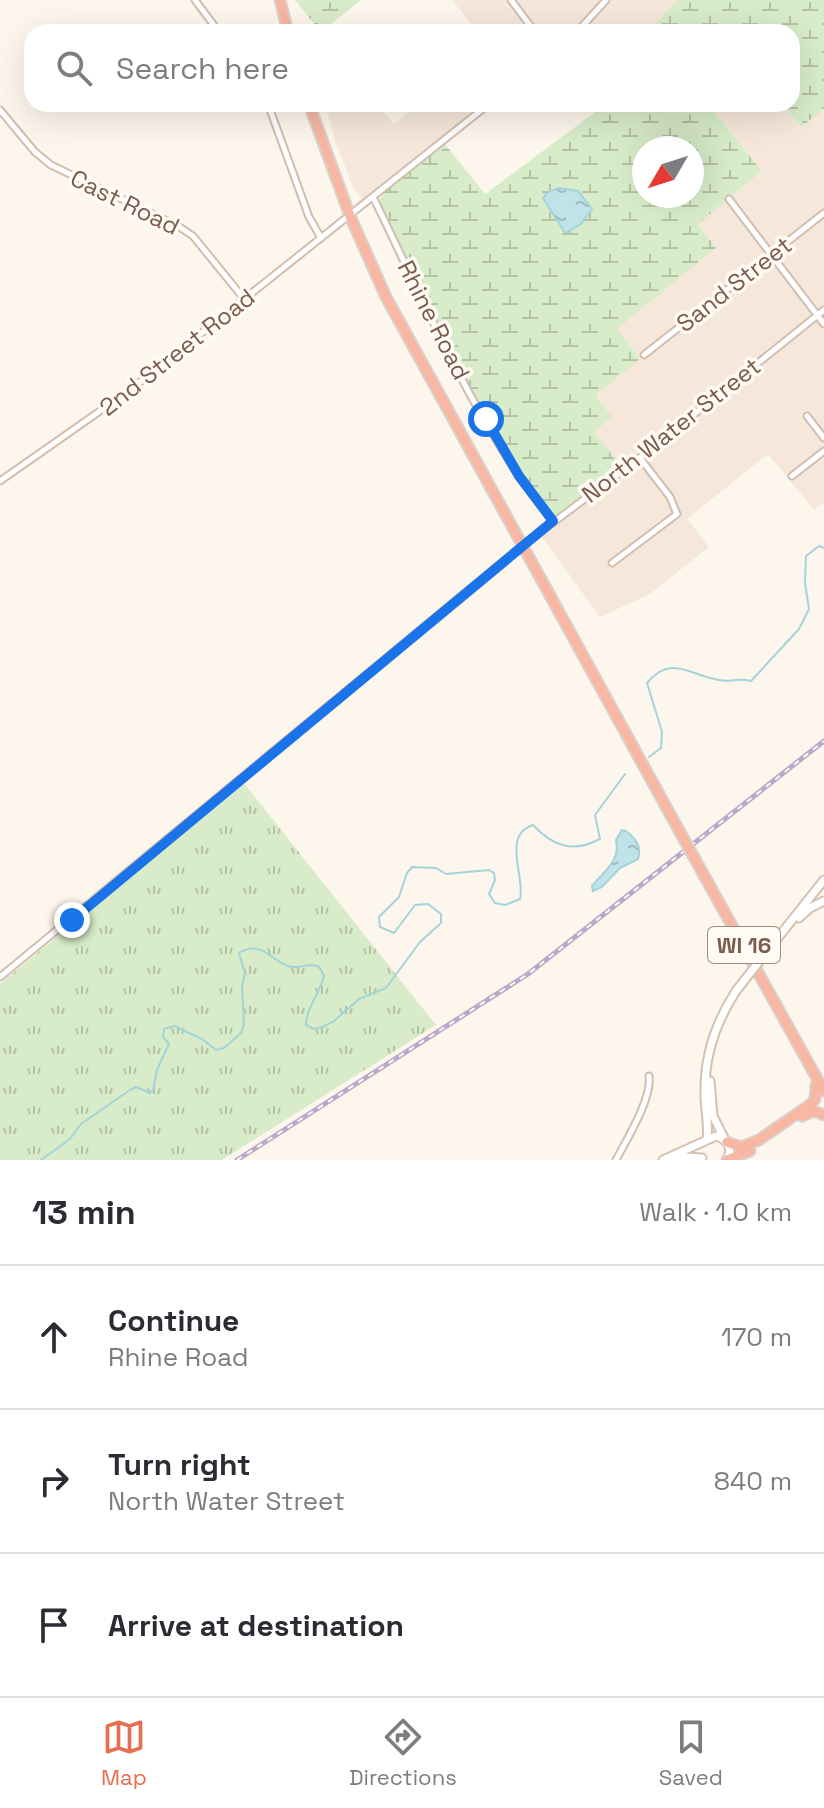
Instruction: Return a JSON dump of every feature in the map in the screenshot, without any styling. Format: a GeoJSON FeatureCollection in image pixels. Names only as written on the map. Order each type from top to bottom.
{"type":"FeatureCollection","features":[{"type":"Feature","properties":{"kind":"highway"},"geometry":{"type":"LineString","coordinates":[[280,0],[286,24]]}},
{"type":"Feature","properties":{"kind":"highway","name":"WI 16"},"geometry":{"type":"LineString","coordinates":[[312,112],[350,216],[402,328],[791,1030],[821,1087],[824,1102]]}},
{"type":"Feature","properties":{"kind":"highway"},"geometry":{"type":"LineString","coordinates":[[726,1141],[741,1147],[759,1140],[811,1104],[821,1087]]}},
{"type":"Feature","properties":{"kind":"highway"},"geometry":{"type":"LineString","coordinates":[[727,1160],[762,1145],[805,1114],[814,1111],[824,1115]]}},
{"type":"Feature","properties":{"kind":"main road"},"geometry":{"type":"LineString","coordinates":[[765,954],[810,908],[824,900],[822,884]]}},
{"type":"Feature","properties":{"kind":"main road"},"geometry":{"type":"LineString","coordinates":[[675,1160],[686,1157],[703,1159],[709,1123],[705,1072],[724,1013],[736,991],[822,884]]}},
{"type":"Feature","properties":{"kind":"main road"},"geometry":{"type":"LineString","coordinates":[[713,1044],[711,1107],[716,1127],[730,1153],[727,1160]]}},
{"type":"Feature","properties":{"kind":"main road"},"geometry":{"type":"LineString","coordinates":[[663,1160],[716,1136],[726,1141]]}},
{"type":"Feature","properties":{"kind":"street"},"geometry":{"type":"LineString","coordinates":[[195,0],[213,24]]}},
{"type":"Feature","properties":{"kind":"street"},"geometry":{"type":"LineString","coordinates":[[511,0],[529,24]]}},
{"type":"Feature","properties":{"kind":"street"},"geometry":{"type":"LineString","coordinates":[[584,24],[606,0]]}},
{"type":"Feature","properties":{"kind":"street","name":"Cast Road"},"geometry":{"type":"LineString","coordinates":[[0,110],[35,152],[51,165],[193,236],[245,300]]}},
{"type":"Feature","properties":{"kind":"street"},"geometry":{"type":"LineString","coordinates":[[271,112],[309,217],[321,238]]}},
{"type":"Feature","properties":{"kind":"street","name":"2nd Street Road"},"geometry":{"type":"LineString","coordinates":[[0,481],[130,390],[479,112]]}},
{"type":"Feature","properties":{"kind":"street","name":"Rhine Road"},"geometry":{"type":"LineString","coordinates":[[373,197],[459,372],[519,476],[553,521]]}},
{"type":"Feature","properties":{"kind":"street"},"geometry":{"type":"LineString","coordinates":[[729,199],[824,324]]}},
{"type":"Feature","properties":{"kind":"street","name":"Sand Street"},"geometry":{"type":"LineString","coordinates":[[644,355],[824,213]]}},
{"type":"Feature","properties":{"kind":"street","name":"North Water Street"},"geometry":{"type":"LineString","coordinates":[[0,977],[523,545],[640,458],[824,310]]}},
{"type":"Feature","properties":{"kind":"street"},"geometry":{"type":"LineString","coordinates":[[807,416],[824,438]]}},
{"type":"Feature","properties":{"kind":"street"},"geometry":{"type":"LineString","coordinates":[[792,476],[824,451]]}},
{"type":"Feature","properties":{"kind":"street"},"geometry":{"type":"LineString","coordinates":[[612,563],[677,514],[670,497],[640,458]]}},
{"type":"Feature","properties":{"kind":"street"},"geometry":{"type":"LineString","coordinates":[[616,1160],[647,1101],[651,1088],[649,1076]]}},
{"type":"Feature","properties":{"kind":"shaded area"},"geometry":{"type":"Polygon","coordinates":[[[452,0],[677,0],[655,24],[471,24],[452,0]]]}},
{"type":"Feature","properties":{"kind":"shaded area"},"geometry":{"type":"Polygon","coordinates":[[[824,109],[824,502],[814,510],[768,454],[687,519],[709,547],[650,594],[600,617],[541,536],[626,474],[594,432],[594,396],[617,329],[716,248],[698,224],[762,171],[715,113],[789,112],[801,127],[824,109]]]}},
{"type":"Feature","properties":{"kind":"shaded area"},"geometry":{"type":"Polygon","coordinates":[[[327,112],[384,112],[394,124],[409,112],[475,112],[364,201],[354,189],[327,112]]]}},
{"type":"Feature","properties":{"kind":"green space"},"geometry":{"type":"Polygon","coordinates":[[[295,0],[361,0],[331,24],[314,24],[295,0]]]}},
{"type":"Feature","properties":{"kind":"green space"},"geometry":{"type":"Polygon","coordinates":[[[677,0],[824,0],[824,109],[801,127],[789,112],[800,112],[800,24],[655,24],[677,0]]]}},
{"type":"Feature","properties":{"kind":"green space"},"geometry":{"type":"Polygon","coordinates":[[[595,112],[716,112],[762,171],[698,224],[716,248],[617,329],[640,359],[595,395],[612,417],[594,432],[622,468],[555,516],[525,481],[508,455],[458,365],[382,211],[379,201],[386,190],[445,144],[485,194],[595,112]]]}},
{"type":"Feature","properties":{"kind":"green space"},"geometry":{"type":"Polygon","coordinates":[[[243,782],[436,1025],[222,1160],[0,1160],[0,984],[243,782]]]}},
{"type":"Feature","properties":{"kind":"water"},"geometry":{"type":"Polygon","coordinates":[[[559,188],[578,191],[592,209],[581,224],[565,233],[543,198],[548,192],[559,188]]]}},
{"type":"Feature","properties":{"kind":"water"},"geometry":{"type":"Polygon","coordinates":[[[622,830],[637,843],[638,859],[620,868],[602,887],[593,891],[592,886],[614,860],[616,840],[622,830]]]}},
{"type":"Feature","properties":{"kind":"waterway"},"geometry":{"type":"LineString","coordinates":[[649,757],[661,748],[662,732],[647,683],[656,674],[672,668],[719,680],[751,681],[799,629],[809,609],[805,583],[806,556],[819,546],[824,548]]}},
{"type":"Feature","properties":{"kind":"waterway"},"geometry":{"type":"LineString","coordinates":[[41,1160],[70,1139],[81,1124],[130,1090],[136,1087],[150,1093],[153,1090],[157,1070],[169,1044],[163,1037],[164,1029],[174,1026],[202,1039],[216,1050],[224,1048],[241,1033],[244,1025],[242,986],[245,973],[239,953],[247,949],[262,950],[286,965],[318,967],[324,976],[306,1025],[314,1029],[323,1027],[359,999],[386,988],[420,942],[441,923],[441,914],[428,904],[415,905],[394,933],[380,927],[379,917],[399,897],[412,867],[436,868],[446,874],[489,870],[494,873],[495,880],[489,894],[495,903],[505,905],[520,899],[516,848],[524,830],[533,825],[556,843],[572,847],[600,839],[595,815],[625,774]]}},
{"type":"Feature","properties":{"kind":"railway"},"geometry":{"type":"LineString","coordinates":[[237,1160],[528,974],[824,741]]}},
{"type":"Feature","properties":{"kind":"route"},"geometry":{"type":"LineString","coordinates":[[72,920],[553,521],[519,476],[486,419]]}}]}
